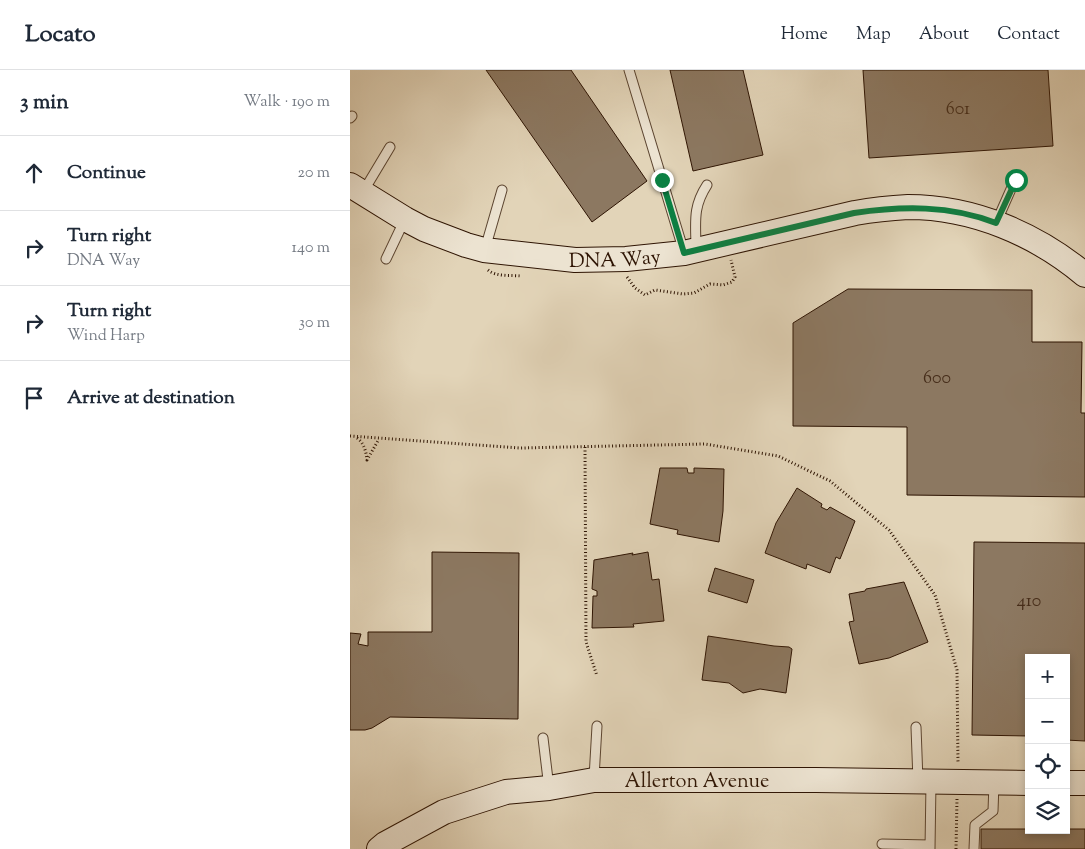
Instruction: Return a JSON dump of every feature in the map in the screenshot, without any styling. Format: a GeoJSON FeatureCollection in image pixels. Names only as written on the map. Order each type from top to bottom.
{"type":"FeatureCollection","features":[{"type":"Feature","properties":{"kind":"main road","name":"DNA Way"},"geometry":{"type":"LineString","coordinates":[[356,189],[405,219],[432,232],[484,250],[575,260],[614,259],[690,251],[854,213],[909,207],[933,208],[960,213],[1013,229],[1062,257],[1085,275]]}},
{"type":"Feature","properties":{"kind":"main road","name":"Allerton Avenue"},"geometry":{"type":"LineString","coordinates":[[379,849],[444,812],[506,792],[549,788],[594,780],[1025,783]]}},
{"type":"Feature","properties":{"kind":"main road"},"geometry":{"type":"LineString","coordinates":[[1070,783],[1085,784]]}},
{"type":"Feature","properties":{"kind":"lane"},"geometry":{"type":"LineString","coordinates":[[630,70],[690,251]]}},
{"type":"Feature","properties":{"kind":"lane"},"geometry":{"type":"LineString","coordinates":[[356,189],[390,147]]}},
{"type":"Feature","properties":{"kind":"lane"},"geometry":{"type":"LineString","coordinates":[[996,223],[1016,180]]}},
{"type":"Feature","properties":{"kind":"lane"},"geometry":{"type":"LineString","coordinates":[[690,251],[695,213],[700,196],[707,185]]}},
{"type":"Feature","properties":{"kind":"lane"},"geometry":{"type":"LineString","coordinates":[[484,250],[502,190]]}},
{"type":"Feature","properties":{"kind":"lane"},"geometry":{"type":"LineString","coordinates":[[386,259],[405,219]]}},
{"type":"Feature","properties":{"kind":"lane"},"geometry":{"type":"LineString","coordinates":[[594,780],[597,726]]}},
{"type":"Feature","properties":{"kind":"lane"},"geometry":{"type":"LineString","coordinates":[[882,844],[930,847],[925,782],[916,727]]}},
{"type":"Feature","properties":{"kind":"lane"},"geometry":{"type":"LineString","coordinates":[[543,738],[549,788]]}},
{"type":"Feature","properties":{"kind":"lane"},"geometry":{"type":"LineString","coordinates":[[974,849],[974,825],[993,811],[994,782]]}},
{"type":"Feature","properties":{"kind":"path"},"geometry":{"type":"LineString","coordinates":[[614,259],[635,288],[645,295],[656,290],[682,294],[694,293],[710,284],[723,286],[732,282],[736,277],[725,243]]}},
{"type":"Feature","properties":{"kind":"path"},"geometry":{"type":"LineString","coordinates":[[350,436],[520,448],[705,444],[778,456],[830,481],[889,530],[935,595],[957,670],[958,783],[956,849]]}},
{"type":"Feature","properties":{"kind":"path"},"geometry":{"type":"LineString","coordinates":[[356,437],[361,441],[368,460],[379,438]]}},
{"type":"Feature","properties":{"kind":"path"},"geometry":{"type":"LineString","coordinates":[[585,447],[586,642],[597,676]]}},
{"type":"Feature","properties":{"kind":"building"},"geometry":{"type":"Polygon","coordinates":[[[486,70],[571,70],[647,181],[592,222],[486,70]]]}},
{"type":"Feature","properties":{"kind":"building"},"geometry":{"type":"Polygon","coordinates":[[[670,70],[743,70],[763,155],[693,171],[670,70]]]}},
{"type":"Feature","properties":{"kind":"building"},"geometry":{"type":"Polygon","coordinates":[[[863,70],[1048,70],[1053,146],[869,158],[863,70]]]}},
{"type":"Feature","properties":{"kind":"building"},"geometry":{"type":"Polygon","coordinates":[[[848,289],[1032,290],[1032,342],[1082,342],[1081,413],[1085,413],[1085,497],[907,495],[907,427],[793,426],[793,323],[848,289]]]}},
{"type":"Feature","properties":{"kind":"building"},"geometry":{"type":"Polygon","coordinates":[[[660,468],[687,468],[688,473],[694,473],[694,468],[724,469],[723,511],[719,542],[677,534],[678,530],[650,524],[660,468]]]}},
{"type":"Feature","properties":{"kind":"building"},"geometry":{"type":"Polygon","coordinates":[[[797,488],[822,504],[821,507],[827,510],[830,507],[855,521],[840,559],[836,557],[830,573],[807,564],[806,569],[765,553],[776,523],[797,488]]]}},
{"type":"Feature","properties":{"kind":"building"},"geometry":{"type":"Polygon","coordinates":[[[974,542],[1085,543],[1085,741],[1070,740],[1070,654],[1025,654],[1025,736],[972,735],[974,542]]]}},
{"type":"Feature","properties":{"kind":"building"},"geometry":{"type":"Polygon","coordinates":[[[432,552],[519,553],[518,719],[390,717],[372,728],[350,730],[350,633],[361,634],[358,644],[368,646],[368,632],[432,632],[432,552]]]}},
{"type":"Feature","properties":{"kind":"building"},"geometry":{"type":"Polygon","coordinates":[[[648,552],[652,580],[659,579],[664,621],[633,624],[634,627],[592,628],[593,596],[597,596],[597,591],[592,589],[594,560],[648,552]]]}},
{"type":"Feature","properties":{"kind":"building"},"geometry":{"type":"Polygon","coordinates":[[[715,568],[754,580],[747,603],[708,591],[715,568]]]}},
{"type":"Feature","properties":{"kind":"building"},"geometry":{"type":"Polygon","coordinates":[[[904,582],[928,642],[889,658],[859,664],[849,622],[854,621],[849,594],[904,582]]]}},
{"type":"Feature","properties":{"kind":"building"},"geometry":{"type":"Polygon","coordinates":[[[708,636],[789,647],[792,649],[786,693],[760,689],[743,693],[729,683],[702,680],[708,636]]]}},
{"type":"Feature","properties":{"kind":"building"},"geometry":{"type":"Polygon","coordinates":[[[981,829],[1025,829],[1025,834],[1070,834],[1070,829],[1085,829],[1085,849],[981,849],[981,829]]]}},
{"type":"Feature","properties":{"kind":"route"},"geometry":{"type":"LineString","coordinates":[[662,180],[684,253],[854,213],[880,209],[933,208],[996,223],[1016,180]]}}]}
